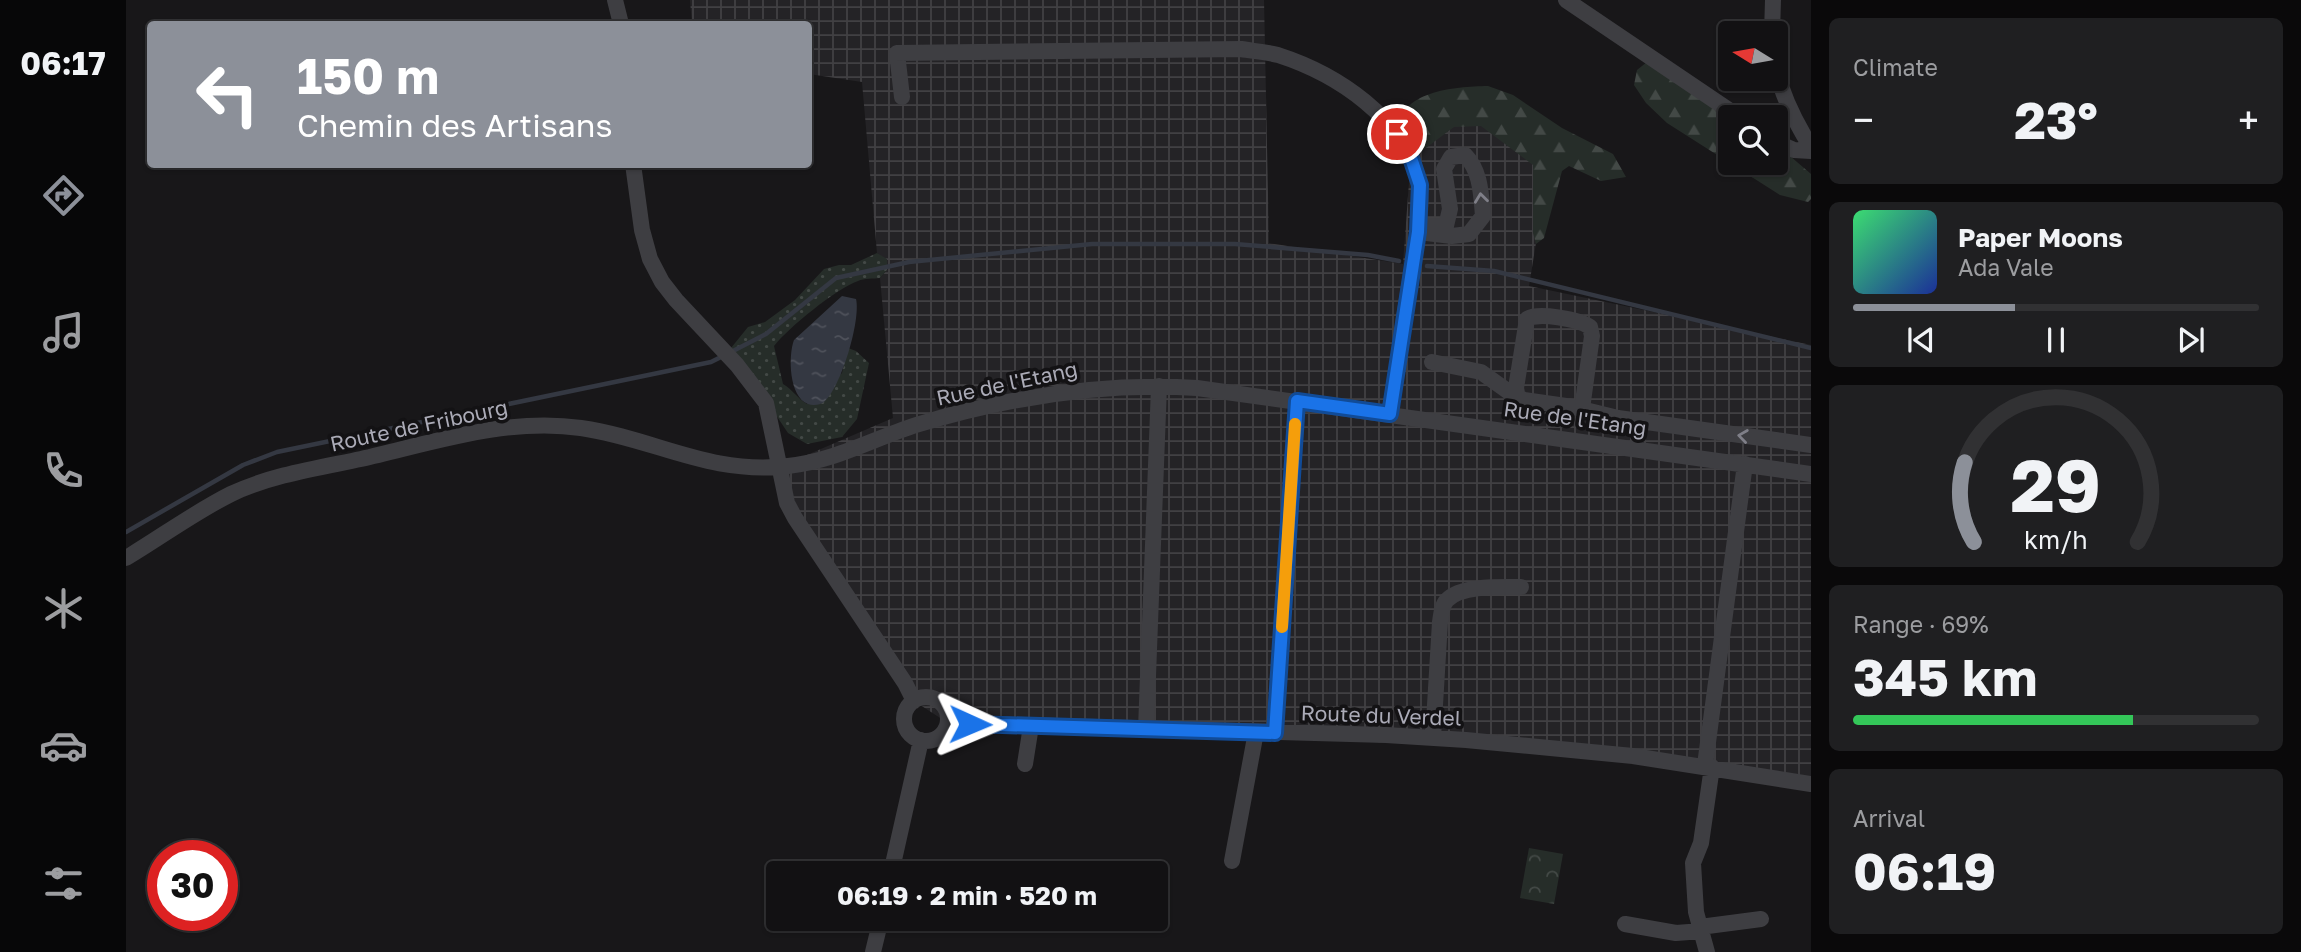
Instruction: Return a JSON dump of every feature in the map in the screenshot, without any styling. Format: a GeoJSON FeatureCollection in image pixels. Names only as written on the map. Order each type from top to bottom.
{"type":"FeatureCollection","features":[{"type":"Feature","properties":{"kind":"street"},"geometry":{"type":"LineString","coordinates":[[615,0],[620,21]]}},
{"type":"Feature","properties":{"kind":"street"},"geometry":{"type":"LineString","coordinates":[[1566,0],[1721,105]]}},
{"type":"Feature","properties":{"kind":"street"},"geometry":{"type":"LineString","coordinates":[[1772,21],[1773,0]]}},
{"type":"Feature","properties":{"kind":"street"},"geometry":{"type":"LineString","coordinates":[[902,97],[897,53],[1241,49],[1277,55],[1315,70],[1349,90],[1374,110],[1397,134],[1410,155],[1420,185],[1418,229],[1390,414]]}},
{"type":"Feature","properties":{"kind":"street"},"geometry":{"type":"LineString","coordinates":[[1782,91],[1795,122],[1811,149],[1794,150],[1788,147]]}},
{"type":"Feature","properties":{"kind":"street"},"geometry":{"type":"LineString","coordinates":[[1465,155],[1475,165],[1483,216],[1469,234],[1452,236],[1418,229],[1446,226],[1450,209],[1444,169],[1451,157],[1465,155]]}},
{"type":"Feature","properties":{"kind":"street"},"geometry":{"type":"LineString","coordinates":[[634,168],[642,230],[650,259],[662,282],[755,387],[769,410],[787,503],[905,683],[914,701]]}},
{"type":"Feature","properties":{"kind":"street"},"geometry":{"type":"LineString","coordinates":[[1518,398],[1516,388],[1527,319],[1534,315],[1579,321],[1590,327],[1592,336],[1582,410]]}},
{"type":"Feature","properties":{"kind":"street"},"geometry":{"type":"LineString","coordinates":[[1432,362],[1481,372],[1518,398],[1618,418],[1811,445]]}},
{"type":"Feature","properties":{"kind":"street"},"geometry":{"type":"LineString","coordinates":[[1146,729],[1158,386]]}},
{"type":"Feature","properties":{"kind":"street","name":"Rue de l'Etang"},"geometry":{"type":"LineString","coordinates":[[779,467],[821,460],[911,427],[988,405],[1054,392],[1158,386],[1297,401],[1811,474]]}},
{"type":"Feature","properties":{"kind":"street"},"geometry":{"type":"LineString","coordinates":[[1275,733],[1297,401]]}},
{"type":"Feature","properties":{"kind":"street"},"geometry":{"type":"LineString","coordinates":[[1614,446],[1618,418]]}},
{"type":"Feature","properties":{"kind":"street","name":"Route de Fribourg"},"geometry":{"type":"LineString","coordinates":[[126,558],[243,490],[288,475],[503,428],[548,425],[581,428],[712,464],[779,467]]}},
{"type":"Feature","properties":{"kind":"street"},"geometry":{"type":"LineString","coordinates":[[1707,952],[1696,912],[1693,863],[1701,843],[1745,464]]}},
{"type":"Feature","properties":{"kind":"street"},"geometry":{"type":"LineString","coordinates":[[1433,738],[1440,622],[1444,605],[1448,599],[1465,591],[1521,587]]}},
{"type":"Feature","properties":{"kind":"street"},"geometry":{"type":"LineString","coordinates":[[928,697],[941,703],[948,715],[948,723],[941,735],[929,741],[921,740],[910,734],[905,723],[906,710],[914,701],[928,697]]}},
{"type":"Feature","properties":{"kind":"street","name":"Route du Verdel"},"geometry":{"type":"LineString","coordinates":[[948,723],[1433,738],[1597,752],[1708,766],[1811,784]]}},
{"type":"Feature","properties":{"kind":"street"},"geometry":{"type":"LineString","coordinates":[[1024,764],[1031,726]]}},
{"type":"Feature","properties":{"kind":"street"},"geometry":{"type":"LineString","coordinates":[[1232,862],[1256,732]]}},
{"type":"Feature","properties":{"kind":"street"},"geometry":{"type":"LineString","coordinates":[[894,861],[921,740]]}},
{"type":"Feature","properties":{"kind":"street"},"geometry":{"type":"LineString","coordinates":[[1625,924],[1676,933],[1761,919]]}},
{"type":"Feature","properties":{"kind":"street"},"geometry":{"type":"LineString","coordinates":[[873,952],[878,931]]}},
{"type":"Feature","properties":{"kind":"shaded area"},"geometry":{"type":"Polygon","coordinates":[[[690,0],[1264,0],[1269,243],[1403,264],[1414,114],[1479,102],[1550,157],[1529,286],[1811,345],[1811,784],[1596,752],[948,723],[914,701],[795,518],[779,467],[893,418],[880,278],[887,270],[887,260],[877,253],[862,82],[812,74],[812,21],[692,21],[690,0]]]}},
{"type":"Feature","properties":{"kind":"green space"},"geometry":{"type":"Polygon","coordinates":[[[1647,62],[1718,108],[1718,155],[1667,123],[1646,103],[1634,85],[1637,70],[1647,62]]]}},
{"type":"Feature","properties":{"kind":"green space"},"geometry":{"type":"Polygon","coordinates":[[[1488,86],[1513,95],[1562,128],[1613,154],[1626,177],[1601,181],[1569,166],[1562,171],[1544,238],[1536,244],[1533,233],[1533,165],[1481,126],[1454,127],[1419,153],[1412,144],[1397,134],[1400,119],[1407,108],[1417,100],[1445,90],[1488,86]]]}},
{"type":"Feature","properties":{"kind":"green space"},"geometry":{"type":"Polygon","coordinates":[[[1788,154],[1811,174],[1811,199],[1808,202],[1780,195],[1749,175],[1788,175],[1788,154]]]}},
{"type":"Feature","properties":{"kind":"green space"},"geometry":{"type":"Polygon","coordinates":[[[877,253],[887,259],[887,270],[880,278],[860,280],[838,292],[801,319],[774,346],[783,384],[807,404],[842,373],[848,348],[856,351],[869,363],[857,419],[842,437],[807,444],[788,433],[731,348],[748,327],[765,322],[795,300],[824,269],[851,265],[877,253]]]}},
{"type":"Feature","properties":{"kind":"green space"},"geometry":{"type":"Polygon","coordinates":[[[1529,848],[1563,854],[1554,904],[1520,898],[1529,848]]]}},
{"type":"Feature","properties":{"kind":"water"},"geometry":{"type":"Polygon","coordinates":[[[842,296],[856,299],[853,337],[837,383],[822,403],[810,405],[802,400],[794,385],[791,356],[794,340],[842,296]]]}},
{"type":"Feature","properties":{"kind":"waterway"},"geometry":{"type":"LineString","coordinates":[[731,352],[766,334],[836,278],[909,262],[1092,244],[1235,244],[1368,255],[1399,261]]}},
{"type":"Feature","properties":{"kind":"waterway"},"geometry":{"type":"LineString","coordinates":[[1427,266],[1494,271],[1811,348]]}},
{"type":"Feature","properties":{"kind":"waterway"},"geometry":{"type":"LineString","coordinates":[[126,532],[243,465],[277,452],[711,362],[723,356]]}},
{"type":"Feature","properties":{"kind":"slow traffic"},"geometry":{"type":"LineString","coordinates":[[1282,627],[1295,424]]}},
{"type":"Feature","properties":{"kind":"route"},"geometry":{"type":"LineString","coordinates":[[970,724],[1275,733],[1297,401],[1390,414],[1418,232],[1420,185],[1410,155],[1397,134]]}}]}
